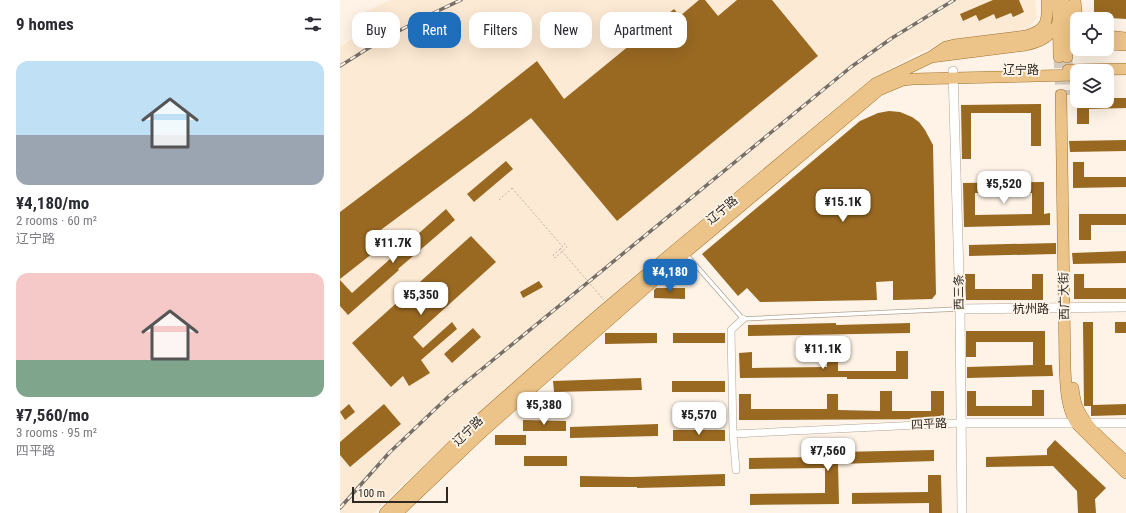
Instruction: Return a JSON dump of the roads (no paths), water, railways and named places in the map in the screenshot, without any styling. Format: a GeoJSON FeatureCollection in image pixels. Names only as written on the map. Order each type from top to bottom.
{"type":"FeatureCollection","features":[{"type":"Feature","properties":{"kind":"main road"},"geometry":{"type":"LineString","coordinates":[[901,70],[931,57],[946,47],[1026,36],[1036,33],[1043,28],[1046,23],[1048,13],[1047,0]]}},
{"type":"Feature","properties":{"kind":"main road"},"geometry":{"type":"LineString","coordinates":[[1066,2],[1067,22]]}},
{"type":"Feature","properties":{"kind":"main road"},"geometry":{"type":"LineString","coordinates":[[1063,57],[1067,22],[1066,2]]}},
{"type":"Feature","properties":{"kind":"main road"},"geometry":{"type":"LineString","coordinates":[[931,57],[1039,42],[1067,22]]}},
{"type":"Feature","properties":{"kind":"main road"},"geometry":{"type":"LineString","coordinates":[[1114,37],[1126,38]]}},
{"type":"Feature","properties":{"kind":"main road"},"geometry":{"type":"LineString","coordinates":[[1114,45],[1126,46]]}},
{"type":"Feature","properties":{"kind":"main road","name":"辽宁路"},"geometry":{"type":"LineString","coordinates":[[397,513],[482,432],[685,252],[879,90],[903,80],[953,74],[1126,69]]}},
{"type":"Feature","properties":{"kind":"main road","name":"辽宁路"},"geometry":{"type":"LineString","coordinates":[[385,513],[476,423],[656,266],[875,84],[901,70],[953,74],[1070,75]]}},
{"type":"Feature","properties":{"kind":"main road"},"geometry":{"type":"LineString","coordinates":[[1114,74],[1126,73]]}},
{"type":"Feature","properties":{"kind":"main road","name":"西广大街"},"geometry":{"type":"LineString","coordinates":[[1064,95],[1067,308],[1066,385],[1069,408],[1076,423],[1126,473]]}},
{"type":"Feature","properties":{"kind":"main road"},"geometry":{"type":"LineString","coordinates":[[1067,308],[1072,380],[1077,409],[1087,423],[1126,462]]}},
{"type":"Feature","properties":{"kind":"street","name":"西三条"},"geometry":{"type":"LineString","coordinates":[[953,74],[960,309],[962,513]]}},
{"type":"Feature","properties":{"kind":"street","name":"杭州路"},"geometry":{"type":"LineString","coordinates":[[960,309],[1126,307]]}},
{"type":"Feature","properties":{"kind":"street"},"geometry":{"type":"LineString","coordinates":[[736,470],[733,434],[731,330],[743,319]]}},
{"type":"Feature","properties":{"kind":"street","name":"四平路"},"geometry":{"type":"LineString","coordinates":[[733,434],[961,423],[1126,423]]}},
{"type":"Feature","properties":{"kind":"lane"},"geometry":{"type":"LineString","coordinates":[[685,252],[743,319],[960,309]]}},
{"type":"Feature","properties":{"kind":"tunnel"},"geometry":{"type":"LineString","coordinates":[[1059,57],[1061,95]]}},
{"type":"Feature","properties":{"kind":"tunnel"},"geometry":{"type":"LineString","coordinates":[[1067,57],[1068,95]]}},
{"type":"Feature","properties":{"kind":"railway"},"geometry":{"type":"LineString","coordinates":[[340,66],[399,31],[461,0]]}},
{"type":"Feature","properties":{"kind":"railway"},"geometry":{"type":"LineString","coordinates":[[340,508],[389,453],[449,396],[851,67],[892,38],[954,0]]}}]}
